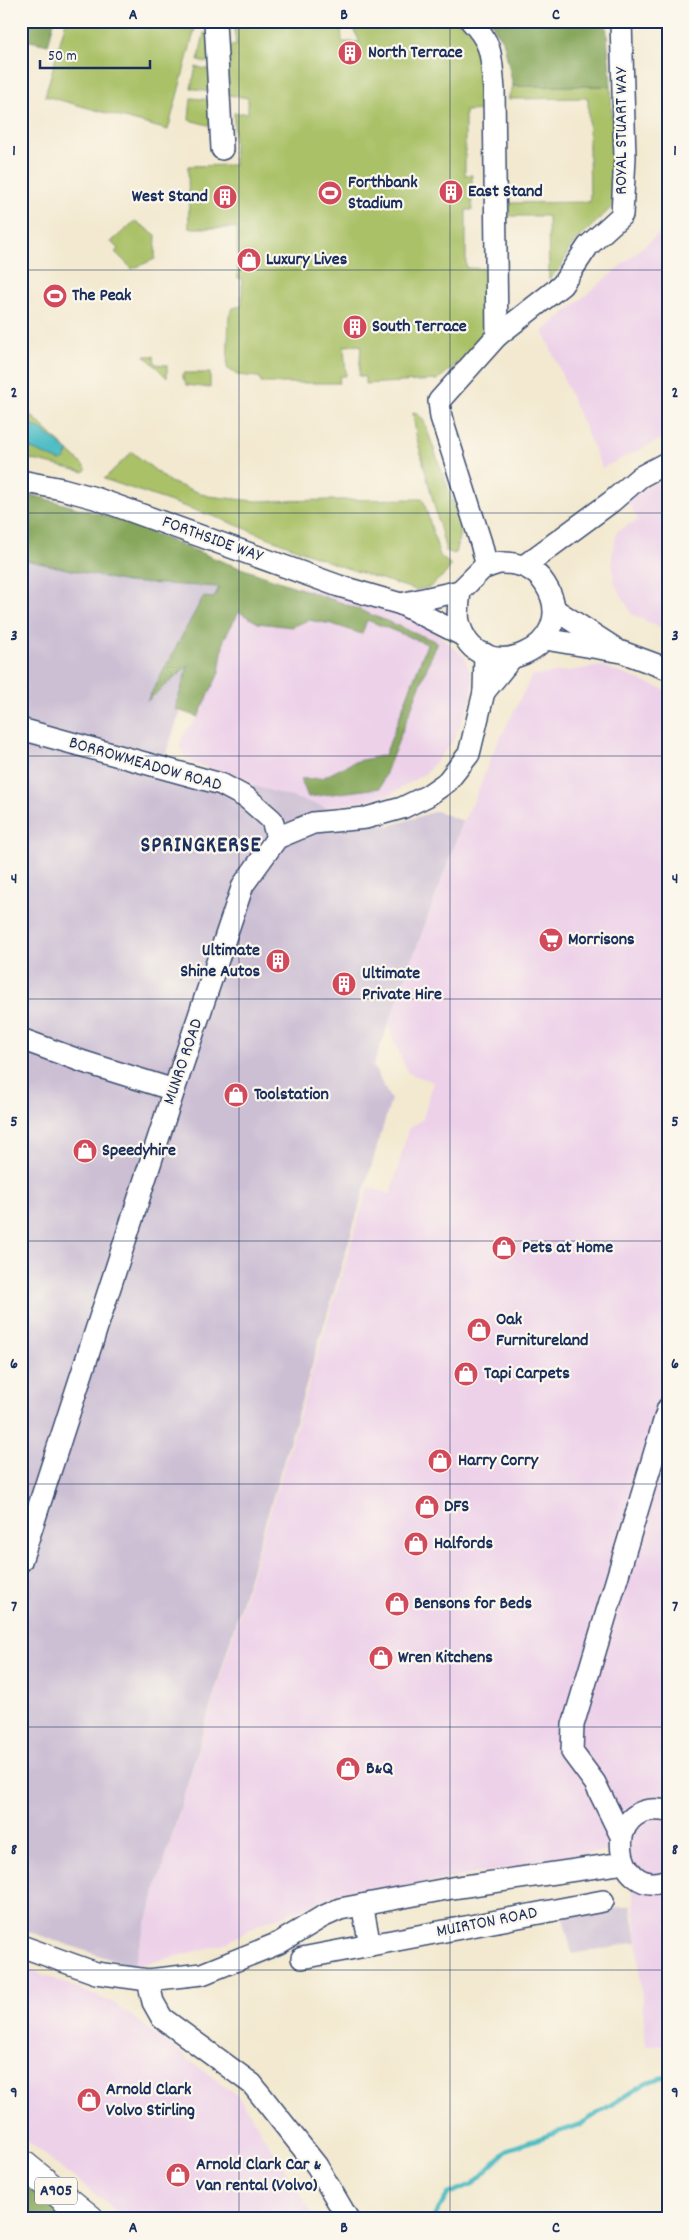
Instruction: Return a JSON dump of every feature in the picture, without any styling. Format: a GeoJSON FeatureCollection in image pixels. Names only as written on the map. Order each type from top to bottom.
{"type":"FeatureCollection","features":[{"type":"Feature","properties":{"kind":"main road","name":"A905"},"geometry":{"type":"LineString","coordinates":[[21,2163],[90,2219]]}},
{"type":"Feature","properties":{"kind":"street"},"geometry":{"type":"LineString","coordinates":[[215,21],[222,149]]}},
{"type":"Feature","properties":{"kind":"street"},"geometry":{"type":"LineString","coordinates":[[471,21],[483,34],[491,50],[494,90],[497,336]]}},
{"type":"Feature","properties":{"kind":"street","name":"ROYAL STUART WAY"},"geometry":{"type":"LineString","coordinates":[[487,567],[482,543],[440,418],[439,401],[497,336],[562,285],[588,246],[622,215],[625,157],[621,21]]}},
{"type":"Feature","properties":{"kind":"street"},"geometry":{"type":"LineString","coordinates":[[524,566],[611,502],[640,477],[668,462]]}},
{"type":"Feature","properties":{"kind":"street","name":"FORTHSIDE WAY"},"geometry":{"type":"LineString","coordinates":[[21,481],[95,498],[339,586],[401,604],[464,636]]}},
{"type":"Feature","properties":{"kind":"street"},"geometry":{"type":"LineString","coordinates":[[508,562],[524,566],[532,570],[544,582],[550,593],[554,609],[552,624],[545,639],[534,650],[511,659],[494,658],[471,645],[464,636],[458,620],[460,591],[483,568],[487,567],[508,562]]}},
{"type":"Feature","properties":{"kind":"street","name":"FORTHSIDE WAY"},"geometry":{"type":"LineString","coordinates":[[401,604],[460,591]]}},
{"type":"Feature","properties":{"kind":"street"},"geometry":{"type":"LineString","coordinates":[[554,609],[622,652]]}},
{"type":"Feature","properties":{"kind":"street"},"geometry":{"type":"LineString","coordinates":[[545,639],[622,652],[668,668]]}},
{"type":"Feature","properties":{"kind":"street"},"geometry":{"type":"LineString","coordinates":[[277,838],[313,823],[366,818],[402,808],[427,796],[447,782],[469,754],[484,692],[485,654]]}},
{"type":"Feature","properties":{"kind":"street"},"geometry":{"type":"LineString","coordinates":[[484,692],[511,659]]}},
{"type":"Feature","properties":{"kind":"street","name":"BORROWMEADOW ROAD"},"geometry":{"type":"LineString","coordinates":[[21,729],[221,784],[247,798],[272,820],[277,838]]}},
{"type":"Feature","properties":{"kind":"street","name":"MUNRO ROAD"},"geometry":{"type":"LineString","coordinates":[[21,1561],[174,1090],[243,885],[277,838]]}},
{"type":"Feature","properties":{"kind":"street"},"geometry":{"type":"LineString","coordinates":[[21,1039],[84,1062],[174,1090]]}},
{"type":"Feature","properties":{"kind":"street"},"geometry":{"type":"LineString","coordinates":[[621,1836],[594,1783],[572,1752],[573,1725],[668,1408]]}},
{"type":"Feature","properties":{"kind":"street"},"geometry":{"type":"LineString","coordinates":[[594,1783],[637,1815]]}},
{"type":"Feature","properties":{"kind":"street"},"geometry":{"type":"LineString","coordinates":[[664,1804],[637,1815],[626,1824],[621,1836],[621,1854],[630,1872],[641,1880],[651,1882],[668,1880]]}},
{"type":"Feature","properties":{"kind":"street"},"geometry":{"type":"LineString","coordinates":[[21,1946],[96,1973],[148,1980],[202,1974],[279,1943],[322,1916],[340,1909],[452,1888],[624,1863]]}},
{"type":"Feature","properties":{"kind":"street","name":"MUIRTON ROAD"},"geometry":{"type":"LineString","coordinates":[[302,1958],[603,1901]]}},
{"type":"Feature","properties":{"kind":"street"},"geometry":{"type":"LineString","coordinates":[[362,1905],[370,1945]]}},
{"type":"Feature","properties":{"kind":"street"},"geometry":{"type":"LineString","coordinates":[[148,1980],[153,2002],[162,2018],[252,2084],[317,2166],[348,2219]]}},
{"type":"Feature","properties":{"kind":"shaded area"},"geometry":{"type":"Polygon","coordinates":[[[668,226],[668,436],[602,468],[543,331],[668,226]]]}},
{"type":"Feature","properties":{"kind":"shaded area"},"geometry":{"type":"Polygon","coordinates":[[[668,478],[668,632],[632,614],[614,582],[612,554],[617,531],[638,520],[625,496],[668,478]]]}},
{"type":"Feature","properties":{"kind":"shaded area"},"geometry":{"type":"Polygon","coordinates":[[[21,502],[227,576],[164,759],[389,826],[436,811],[463,821],[373,1066],[391,1100],[133,1967],[21,1929],[21,502]]]}},
{"type":"Feature","properties":{"kind":"shaded area"},"geometry":{"type":"Polygon","coordinates":[[[284,583],[368,601],[422,622],[465,657],[473,681],[471,700],[453,741],[426,773],[386,797],[299,812],[269,798],[248,780],[192,763],[185,757],[180,746],[183,735],[198,717],[219,673],[224,639],[239,612],[292,627],[308,620],[332,624],[362,634],[367,620],[428,644],[385,755],[354,762],[322,778],[301,779],[380,788],[437,642],[348,605],[284,583]]]}},
{"type":"Feature","properties":{"kind":"shaded area"},"geometry":{"type":"Polygon","coordinates":[[[602,666],[668,691],[668,2044],[646,2046],[629,1847],[324,1901],[259,1924],[224,1944],[133,1967],[368,1187],[391,1194],[408,1129],[423,1119],[433,1082],[408,1073],[388,1026],[463,821],[473,803],[495,748],[532,676],[602,666]]]}},
{"type":"Feature","properties":{"kind":"shaded area"},"geometry":{"type":"Polygon","coordinates":[[[631,1905],[637,1942],[572,1954],[563,1917],[631,1905]]]}},
{"type":"Feature","properties":{"kind":"shaded area"},"geometry":{"type":"Polygon","coordinates":[[[21,1966],[114,2003],[240,2098],[316,2219],[126,2219],[21,2136],[21,1966]]]}},
{"type":"Feature","properties":{"kind":"green space"},"geometry":{"type":"Polygon","coordinates":[[[31,21],[54,21],[48,45],[25,40],[31,21]]]}},
{"type":"Feature","properties":{"kind":"green space"},"geometry":{"type":"Polygon","coordinates":[[[66,21],[197,21],[168,130],[45,96],[66,21]]]}},
{"type":"Feature","properties":{"kind":"green space","name":"Forthbank Stadium"},"geometry":{"type":"Polygon","coordinates":[[[234,21],[341,21],[342,42],[360,42],[354,30],[354,21],[458,21],[476,36],[492,110],[465,111],[465,175],[472,175],[472,210],[466,210],[466,268],[493,269],[490,332],[461,361],[437,380],[365,384],[365,377],[359,376],[361,345],[344,346],[346,376],[340,376],[339,383],[261,383],[259,377],[237,375],[227,368],[229,316],[233,308],[242,306],[242,279],[238,278],[237,228],[189,228],[188,166],[234,165],[234,113],[248,113],[248,98],[229,95],[226,45],[236,46],[234,21]]]}},
{"type":"Feature","properties":{"kind":"green space"},"geometry":{"type":"Polygon","coordinates":[[[490,21],[606,21],[611,86],[513,86],[504,43],[490,21]]]}},
{"type":"Feature","properties":{"kind":"green space"},"geometry":{"type":"Polygon","coordinates":[[[204,33],[211,34],[212,63],[198,61],[204,33]]]}},
{"type":"Feature","properties":{"kind":"green space"},"geometry":{"type":"Polygon","coordinates":[[[196,67],[212,70],[213,93],[191,88],[196,67]]]}},
{"type":"Feature","properties":{"kind":"green space"},"geometry":{"type":"Polygon","coordinates":[[[513,86],[611,86],[614,205],[570,247],[561,267],[549,279],[548,216],[509,216],[510,203],[590,202],[588,98],[508,99],[513,86]]]}},
{"type":"Feature","properties":{"kind":"green space"},"geometry":{"type":"Polygon","coordinates":[[[191,98],[213,100],[212,126],[189,120],[191,98]]]}},
{"type":"Feature","properties":{"kind":"green space"},"geometry":{"type":"Polygon","coordinates":[[[135,221],[156,235],[155,259],[132,269],[115,252],[118,249],[111,242],[135,221]]]}},
{"type":"Feature","properties":{"kind":"green space"},"geometry":{"type":"Polygon","coordinates":[[[145,356],[154,356],[155,364],[167,365],[167,378],[145,356]]]}},
{"type":"Feature","properties":{"kind":"green space"},"geometry":{"type":"Polygon","coordinates":[[[183,373],[210,373],[210,388],[187,385],[183,378],[183,373]]]}},
{"type":"Feature","properties":{"kind":"green space"},"geometry":{"type":"Polygon","coordinates":[[[28,412],[87,469],[84,472],[21,457],[21,417],[28,412]]]}},
{"type":"Feature","properties":{"kind":"green space"},"geometry":{"type":"Polygon","coordinates":[[[413,413],[419,415],[424,421],[460,522],[455,554],[446,551],[416,435],[413,413]]]}},
{"type":"Feature","properties":{"kind":"green space"},"geometry":{"type":"Polygon","coordinates":[[[132,452],[170,482],[208,496],[254,501],[423,499],[440,556],[451,565],[446,573],[430,587],[416,590],[340,566],[221,519],[104,479],[132,452]]]}},
{"type":"Feature","properties":{"kind":"green space"},"geometry":{"type":"Polygon","coordinates":[[[21,492],[120,520],[226,563],[348,605],[437,642],[380,788],[308,797],[301,779],[322,778],[354,762],[385,755],[427,644],[367,620],[362,634],[332,624],[308,620],[292,627],[258,623],[239,612],[224,639],[219,673],[198,717],[175,709],[188,666],[147,701],[203,597],[214,598],[219,587],[126,582],[21,559],[21,492]]]}},
{"type":"Feature","properties":{"kind":"green space"},"geometry":{"type":"Polygon","coordinates":[[[21,2182],[67,2219],[21,2219],[21,2182]]]}},
{"type":"Feature","properties":{"kind":"water"},"geometry":{"type":"Polygon","coordinates":[[[31,425],[46,433],[68,452],[65,459],[60,461],[22,445],[22,433],[31,425]]]}},
{"type":"Feature","properties":{"kind":"waterway"},"geometry":{"type":"LineString","coordinates":[[433,2219],[448,2194],[473,2184],[509,2149],[581,2124],[647,2082],[668,2076]]}},
{"type":"Feature","properties":{"kind":"place","name":"North Terrace"},"geometry":{"type":"Point","coordinates":[350,53]}},
{"type":"Feature","properties":{"kind":"place","name":"East Stand"},"geometry":{"type":"Point","coordinates":[451,192]}},
{"type":"Feature","properties":{"kind":"place","name":"Forthbank Stadium"},"geometry":{"type":"Point","coordinates":[330,193]}},
{"type":"Feature","properties":{"kind":"place","name":"West Stand"},"geometry":{"type":"Point","coordinates":[225,197]}},
{"type":"Feature","properties":{"kind":"place","name":"Luxury Lives"},"geometry":{"type":"Point","coordinates":[249,260]}},
{"type":"Feature","properties":{"kind":"place","name":"The Peak"},"geometry":{"type":"Point","coordinates":[55,296]}},
{"type":"Feature","properties":{"kind":"place","name":"South Terrace"},"geometry":{"type":"Point","coordinates":[355,327]}},
{"type":"Feature","properties":{"kind":"place","name":"Morrisons"},"geometry":{"type":"Point","coordinates":[551,940]}},
{"type":"Feature","properties":{"kind":"place","name":"Ultimate Shine Autos"},"geometry":{"type":"Point","coordinates":[278,961]}},
{"type":"Feature","properties":{"kind":"place","name":"Ultimate Private Hire"},"geometry":{"type":"Point","coordinates":[344,984]}},
{"type":"Feature","properties":{"kind":"place","name":"Toolstation"},"geometry":{"type":"Point","coordinates":[236,1095]}},
{"type":"Feature","properties":{"kind":"place","name":"Speedyhire"},"geometry":{"type":"Point","coordinates":[85,1151]}},
{"type":"Feature","properties":{"kind":"place","name":"Pets at Home"},"geometry":{"type":"Point","coordinates":[504,1248]}},
{"type":"Feature","properties":{"kind":"place","name":"Oak Furnitureland"},"geometry":{"type":"Point","coordinates":[479,1330]}},
{"type":"Feature","properties":{"kind":"place","name":"Tapi Carpets"},"geometry":{"type":"Point","coordinates":[466,1374]}},
{"type":"Feature","properties":{"kind":"place","name":"Harry Corry"},"geometry":{"type":"Point","coordinates":[440,1461]}},
{"type":"Feature","properties":{"kind":"place","name":"DFS"},"geometry":{"type":"Point","coordinates":[427,1507]}},
{"type":"Feature","properties":{"kind":"place","name":"Halfords"},"geometry":{"type":"Point","coordinates":[416,1544]}},
{"type":"Feature","properties":{"kind":"place","name":"Bensons for Beds"},"geometry":{"type":"Point","coordinates":[397,1604]}},
{"type":"Feature","properties":{"kind":"place","name":"Wren Kitchens"},"geometry":{"type":"Point","coordinates":[381,1658]}},
{"type":"Feature","properties":{"kind":"place","name":"B&Q"},"geometry":{"type":"Point","coordinates":[348,1769]}},
{"type":"Feature","properties":{"kind":"place","name":"Arnold Clark Volvo Stirling"},"geometry":{"type":"Point","coordinates":[89,2100]}},
{"type":"Feature","properties":{"kind":"place","name":"Arnold Clark Car & Van rental (Volvo)"},"geometry":{"type":"Point","coordinates":[178,2175]}},
{"type":"Feature","properties":{"kind":"district","name":"SPRINGKERSE"},"geometry":{"type":"Point","coordinates":[201,846]}}]}
